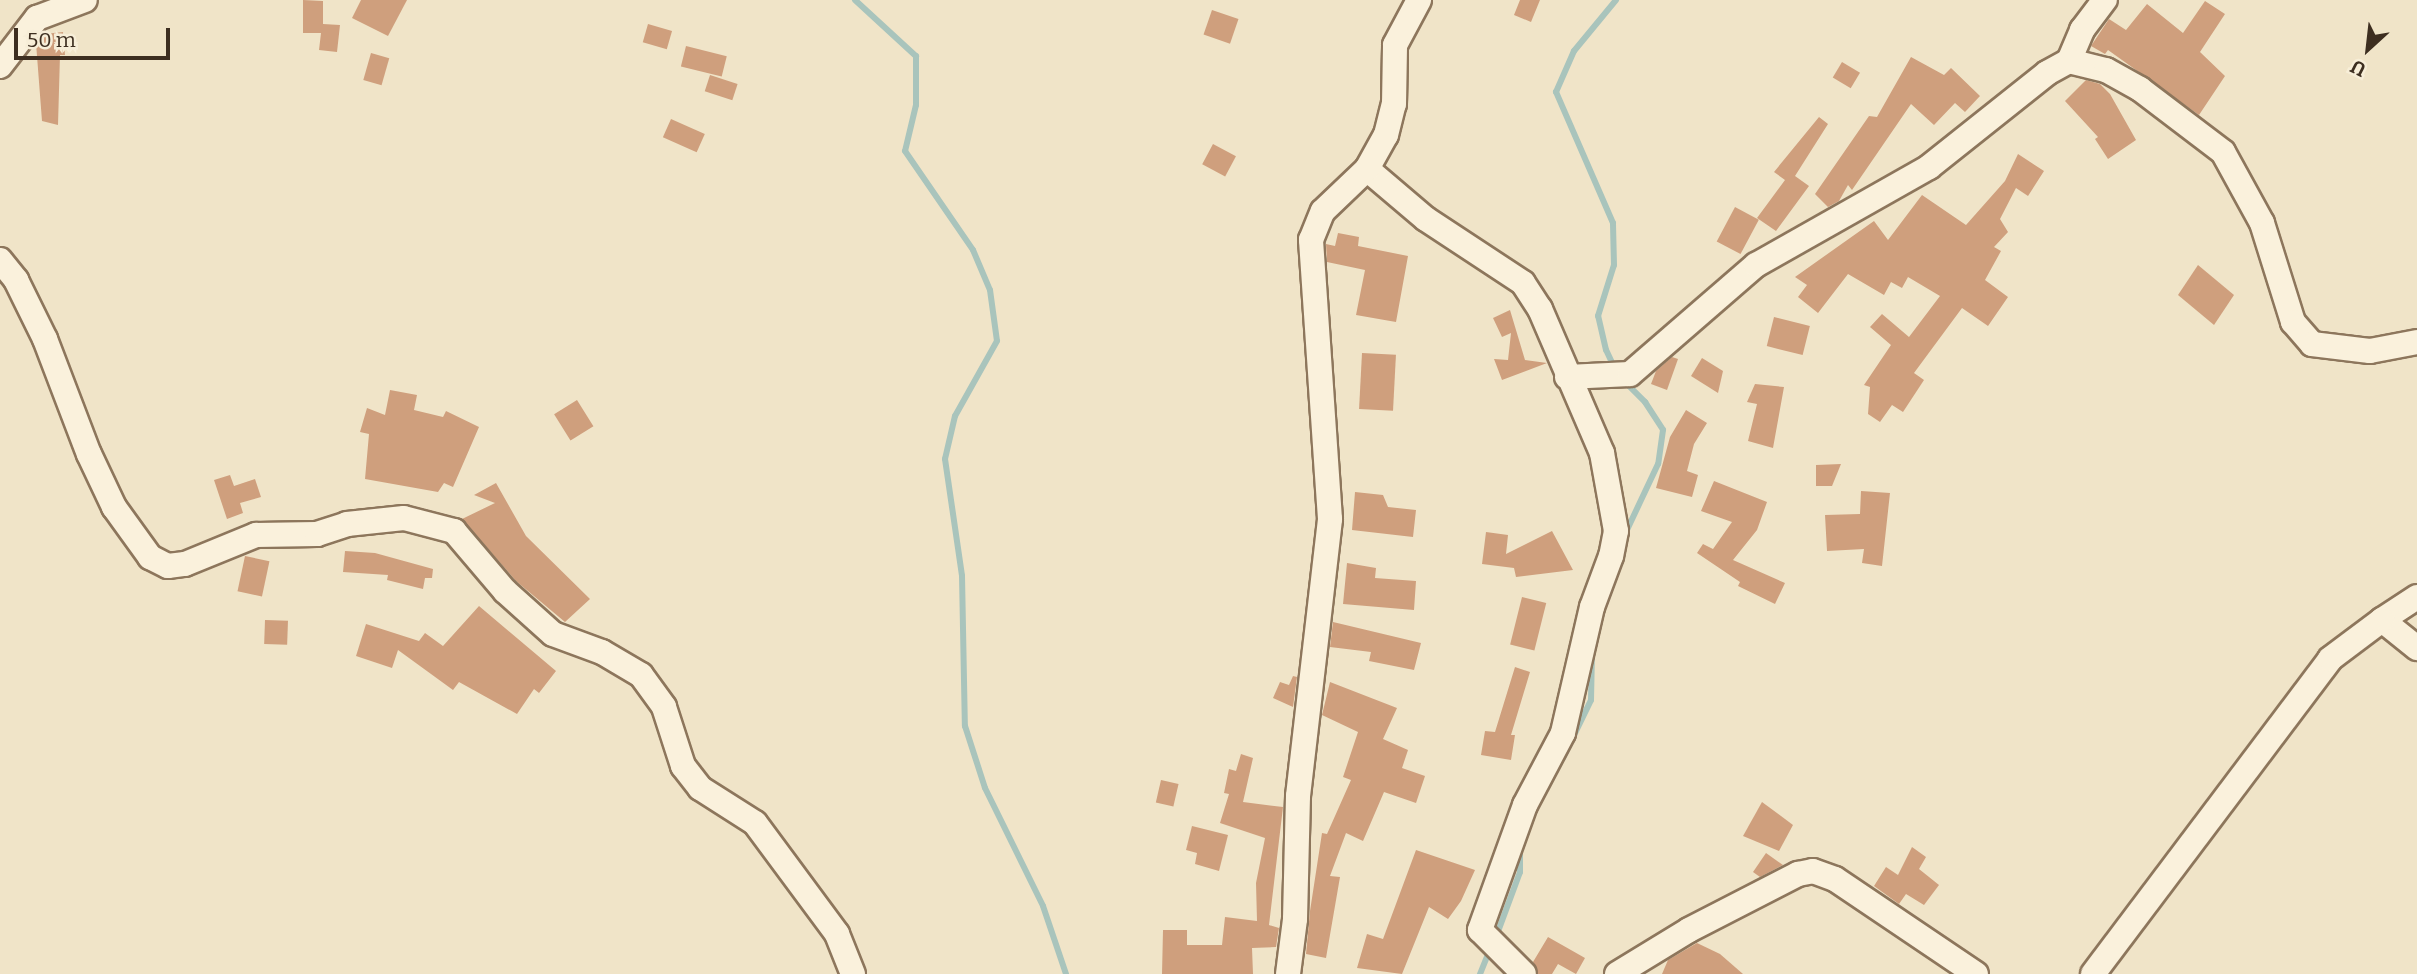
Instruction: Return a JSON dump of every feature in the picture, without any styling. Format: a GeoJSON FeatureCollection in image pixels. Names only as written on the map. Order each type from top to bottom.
{"type":"FeatureCollection","features":[{"type":"Feature","properties":{"kind":"street"},"geometry":{"type":"LineString","coordinates":[[0,66],[37,18],[85,0]]}},
{"type":"Feature","properties":{"kind":"street"},"geometry":{"type":"LineString","coordinates":[[1288,974],[1295,919],[1298,796],[1329,519],[1323,373],[1314,324],[1311,240],[1324,211],[1367,169],[1386,135],[1394,104],[1395,45],[1419,0]]}},
{"type":"Feature","properties":{"kind":"street"},"geometry":{"type":"LineString","coordinates":[[1567,377],[1605,378],[1630,374],[1756,265],[1929,167],[2047,73],[2069,61],[2082,30],[2105,0]]}},
{"type":"Feature","properties":{"kind":"street"},"geometry":{"type":"LineString","coordinates":[[2069,61],[2106,70],[2140,89],[2223,152],[2262,223],[2292,322],[2312,344],[2332,350],[2370,351],[2417,342]]}},
{"type":"Feature","properties":{"kind":"street"},"geometry":{"type":"LineString","coordinates":[[1367,169],[1426,219],[1523,283],[1540,309],[1602,453],[1616,531],[1592,607],[1563,733],[1525,805],[1480,930],[1517,966]]}},
{"type":"Feature","properties":{"kind":"street"},"geometry":{"type":"LineString","coordinates":[[0,260],[16,280],[45,338],[89,454],[114,508],[150,557],[167,566],[185,564],[256,535],[317,534],[347,524],[404,518],[454,530],[506,591],[553,634],[603,652],[641,675],[664,707],[683,766],[700,788],[755,823],[837,934],[853,974]]}},
{"type":"Feature","properties":{"kind":"street"},"geometry":{"type":"LineString","coordinates":[[2093,974],[2330,659],[2417,597]]}},
{"type":"Feature","properties":{"kind":"street"},"geometry":{"type":"LineString","coordinates":[[2382,620],[2417,648]]}},
{"type":"Feature","properties":{"kind":"street"},"geometry":{"type":"LineString","coordinates":[[1617,974],[1701,923],[1798,874],[1813,871],[1835,879],[1976,974]]}},
{"type":"Feature","properties":{"kind":"building"},"geometry":{"type":"Polygon","coordinates":[[[303,0],[323,1],[323,24],[340,25],[337,52],[319,50],[321,33],[303,33],[303,0]]]}},
{"type":"Feature","properties":{"kind":"building"},"geometry":{"type":"Polygon","coordinates":[[[361,0],[407,0],[388,36],[352,18],[361,0]]]}},
{"type":"Feature","properties":{"kind":"building"},"geometry":{"type":"Polygon","coordinates":[[[1520,0],[1540,0],[1531,22],[1514,15],[1520,0]]]}},
{"type":"Feature","properties":{"kind":"building"},"geometry":{"type":"Polygon","coordinates":[[[2205,1],[2225,14],[2200,52],[2225,76],[2199,115],[2108,50],[2105,54],[2091,46],[2109,19],[2126,30],[2147,4],[2183,33],[2205,1]]]}},
{"type":"Feature","properties":{"kind":"building"},"geometry":{"type":"Polygon","coordinates":[[[1212,10],[1238,19],[1230,44],[1204,35],[1212,10]]]}},
{"type":"Feature","properties":{"kind":"building"},"geometry":{"type":"Polygon","coordinates":[[[648,24],[672,31],[667,49],[643,42],[648,24]]]}},
{"type":"Feature","properties":{"kind":"building"},"geometry":{"type":"Polygon","coordinates":[[[63,32],[65,55],[60,55],[58,125],[42,121],[36,43],[44,34],[63,32]]]}},
{"type":"Feature","properties":{"kind":"building"},"geometry":{"type":"Polygon","coordinates":[[[686,46],[727,56],[722,77],[681,66],[686,46]]]}},
{"type":"Feature","properties":{"kind":"building"},"geometry":{"type":"Polygon","coordinates":[[[371,53],[389,58],[382,85],[363,80],[371,53]]]}},
{"type":"Feature","properties":{"kind":"building"},"geometry":{"type":"Polygon","coordinates":[[[1911,57],[1944,75],[1951,68],[1980,96],[1965,112],[1955,103],[1934,125],[1911,104],[1852,190],[1848,185],[1839,201],[1828,207],[1815,194],[1869,116],[1877,117],[1911,57]]]}},
{"type":"Feature","properties":{"kind":"building"},"geometry":{"type":"Polygon","coordinates":[[[1842,62],[1860,73],[1851,88],[1833,77],[1842,62]]]}},
{"type":"Feature","properties":{"kind":"building"},"geometry":{"type":"Polygon","coordinates":[[[710,75],[738,84],[732,100],[705,91],[710,75]]]}},
{"type":"Feature","properties":{"kind":"building"},"geometry":{"type":"Polygon","coordinates":[[[2086,80],[2100,84],[2110,94],[2136,140],[2108,159],[2095,139],[2098,137],[2065,101],[2086,80]]]}},
{"type":"Feature","properties":{"kind":"building"},"geometry":{"type":"Polygon","coordinates":[[[1819,117],[1828,124],[1795,176],[1809,186],[1776,231],[1757,218],[1785,180],[1774,172],[1819,117]]]}},
{"type":"Feature","properties":{"kind":"building"},"geometry":{"type":"Polygon","coordinates":[[[671,119],[705,134],[697,152],[663,137],[671,119]]]}},
{"type":"Feature","properties":{"kind":"building"},"geometry":{"type":"Polygon","coordinates":[[[1213,144],[1236,156],[1225,177],[1202,164],[1213,144]]]}},
{"type":"Feature","properties":{"kind":"building"},"geometry":{"type":"Polygon","coordinates":[[[2018,154],[2044,171],[2028,196],[2016,188],[2000,219],[2008,232],[1994,247],[2001,251],[1985,280],[2008,297],[1988,326],[1962,308],[1914,373],[1924,380],[1903,412],[1892,405],[1880,422],[1868,414],[1870,387],[1864,385],[1891,345],[1870,327],[1882,314],[1909,337],[1940,296],[1908,277],[1902,288],[1891,282],[1884,295],[1848,274],[1818,313],[1798,297],[1807,285],[1795,277],[1874,221],[1888,240],[1922,195],[1966,225],[2005,181],[2018,154]]]}},
{"type":"Feature","properties":{"kind":"building"},"geometry":{"type":"Polygon","coordinates":[[[1735,207],[1759,220],[1741,254],[1717,241],[1735,207]]]}},
{"type":"Feature","properties":{"kind":"building"},"geometry":{"type":"Polygon","coordinates":[[[1338,233],[1359,237],[1358,246],[1408,256],[1396,322],[1356,315],[1365,270],[1327,262],[1326,244],[1335,246],[1338,233]]]}},
{"type":"Feature","properties":{"kind":"building"},"geometry":{"type":"Polygon","coordinates":[[[2198,265],[2234,295],[2214,325],[2178,295],[2198,265]]]}},
{"type":"Feature","properties":{"kind":"building"},"geometry":{"type":"Polygon","coordinates":[[[1510,310],[1525,360],[1547,363],[1502,380],[1494,359],[1508,360],[1511,333],[1502,337],[1493,318],[1510,310]]]}},
{"type":"Feature","properties":{"kind":"building"},"geometry":{"type":"Polygon","coordinates":[[[1774,317],[1810,326],[1803,355],[1767,346],[1774,317]]]}},
{"type":"Feature","properties":{"kind":"building"},"geometry":{"type":"Polygon","coordinates":[[[1362,353],[1396,355],[1393,411],[1359,409],[1362,353]]]}},
{"type":"Feature","properties":{"kind":"building"},"geometry":{"type":"Polygon","coordinates":[[[1672,357],[1678,359],[1667,390],[1651,384],[1656,371],[1672,357]]]}},
{"type":"Feature","properties":{"kind":"building"},"geometry":{"type":"Polygon","coordinates":[[[1702,358],[1723,371],[1718,393],[1691,376],[1702,358]]]}},
{"type":"Feature","properties":{"kind":"building"},"geometry":{"type":"Polygon","coordinates":[[[1755,384],[1784,387],[1773,448],[1748,441],[1757,404],[1747,402],[1755,384]]]}},
{"type":"Feature","properties":{"kind":"building"},"geometry":{"type":"Polygon","coordinates":[[[390,390],[417,395],[414,410],[443,417],[446,411],[479,427],[453,487],[444,483],[438,492],[365,479],[369,434],[360,432],[367,408],[385,415],[390,390]]]}},
{"type":"Feature","properties":{"kind":"building"},"geometry":{"type":"Polygon","coordinates":[[[577,400],[593,426],[571,441],[554,414],[577,400]]]}},
{"type":"Feature","properties":{"kind":"building"},"geometry":{"type":"Polygon","coordinates":[[[1686,410],[1707,423],[1694,444],[1687,471],[1698,475],[1692,497],[1656,488],[1670,437],[1686,410]]]}},
{"type":"Feature","properties":{"kind":"building"},"geometry":{"type":"Polygon","coordinates":[[[1841,464],[1832,486],[1816,486],[1816,465],[1841,464]]]}},
{"type":"Feature","properties":{"kind":"building"},"geometry":{"type":"Polygon","coordinates":[[[230,475],[234,486],[255,479],[261,497],[240,503],[243,513],[227,519],[214,480],[230,475]]]}},
{"type":"Feature","properties":{"kind":"building"},"geometry":{"type":"Polygon","coordinates":[[[1714,481],[1767,502],[1757,530],[1733,560],[1785,583],[1775,604],[1738,586],[1740,582],[1697,553],[1703,544],[1713,549],[1732,522],[1701,511],[1714,481]]]}},
{"type":"Feature","properties":{"kind":"building"},"geometry":{"type":"Polygon","coordinates":[[[496,483],[526,536],[590,599],[565,622],[516,581],[462,519],[495,503],[474,495],[496,483]]]}},
{"type":"Feature","properties":{"kind":"building"},"geometry":{"type":"Polygon","coordinates":[[[1861,491],[1890,493],[1882,566],[1862,563],[1864,549],[1827,551],[1825,515],[1860,514],[1861,491]]]}},
{"type":"Feature","properties":{"kind":"building"},"geometry":{"type":"Polygon","coordinates":[[[1355,492],[1383,495],[1388,507],[1416,510],[1413,537],[1352,530],[1355,492]]]}},
{"type":"Feature","properties":{"kind":"building"},"geometry":{"type":"Polygon","coordinates":[[[1552,531],[1573,570],[1516,577],[1514,568],[1482,564],[1486,532],[1508,535],[1506,554],[1552,531]]]}},
{"type":"Feature","properties":{"kind":"building"},"geometry":{"type":"Polygon","coordinates":[[[345,551],[375,553],[433,569],[432,578],[425,578],[423,589],[387,580],[388,575],[343,572],[345,551]]]}},
{"type":"Feature","properties":{"kind":"building"},"geometry":{"type":"Polygon","coordinates":[[[245,556],[269,561],[262,596],[238,591],[245,556]]]}},
{"type":"Feature","properties":{"kind":"building"},"geometry":{"type":"Polygon","coordinates":[[[1347,563],[1376,568],[1375,578],[1416,581],[1414,610],[1343,604],[1347,563]]]}},
{"type":"Feature","properties":{"kind":"building"},"geometry":{"type":"Polygon","coordinates":[[[1522,597],[1546,603],[1534,651],[1510,645],[1522,597]]]}},
{"type":"Feature","properties":{"kind":"building"},"geometry":{"type":"Polygon","coordinates":[[[479,606],[556,671],[539,693],[534,689],[517,714],[459,682],[453,690],[398,650],[392,668],[356,656],[366,624],[419,641],[425,633],[443,646],[479,606]]]}},
{"type":"Feature","properties":{"kind":"building"},"geometry":{"type":"Polygon","coordinates":[[[265,620],[288,621],[287,645],[264,644],[265,620]]]}},
{"type":"Feature","properties":{"kind":"building"},"geometry":{"type":"Polygon","coordinates":[[[1333,622],[1421,643],[1414,670],[1369,661],[1371,652],[1330,647],[1333,622]]]}},
{"type":"Feature","properties":{"kind":"building"},"geometry":{"type":"Polygon","coordinates":[[[1515,667],[1530,672],[1511,735],[1515,735],[1511,760],[1481,755],[1485,731],[1495,732],[1515,667]]]}},
{"type":"Feature","properties":{"kind":"building"},"geometry":{"type":"Polygon","coordinates":[[[1293,676],[1297,677],[1293,707],[1273,698],[1280,682],[1289,685],[1293,676]]]}},
{"type":"Feature","properties":{"kind":"building"},"geometry":{"type":"Polygon","coordinates":[[[1330,682],[1397,708],[1383,739],[1408,750],[1402,768],[1425,776],[1416,803],[1384,792],[1363,841],[1346,833],[1330,876],[1340,877],[1326,958],[1306,954],[1310,911],[1322,833],[1327,834],[1351,780],[1343,777],[1358,732],[1322,715],[1330,682]]]}},
{"type":"Feature","properties":{"kind":"building"},"geometry":{"type":"Polygon","coordinates":[[[1241,754],[1253,758],[1243,802],[1283,807],[1269,925],[1279,928],[1276,947],[1252,948],[1253,974],[1162,974],[1163,930],[1187,930],[1187,945],[1222,945],[1225,917],[1257,921],[1256,883],[1265,838],[1220,823],[1229,794],[1224,793],[1229,769],[1236,771],[1241,754]]]}},
{"type":"Feature","properties":{"kind":"building"},"geometry":{"type":"Polygon","coordinates":[[[1161,780],[1179,784],[1173,806],[1156,802],[1161,780]]]}},
{"type":"Feature","properties":{"kind":"building"},"geometry":{"type":"Polygon","coordinates":[[[1762,802],[1793,825],[1779,851],[1743,836],[1762,802]]]}},
{"type":"Feature","properties":{"kind":"building"},"geometry":{"type":"Polygon","coordinates":[[[1192,826],[1228,835],[1219,871],[1195,864],[1197,853],[1186,850],[1192,826]]]}},
{"type":"Feature","properties":{"kind":"building"},"geometry":{"type":"Polygon","coordinates":[[[1912,847],[1926,857],[1919,869],[1939,885],[1924,905],[1906,894],[1899,904],[1874,886],[1886,867],[1898,875],[1912,847]]]}},
{"type":"Feature","properties":{"kind":"building"},"geometry":{"type":"Polygon","coordinates":[[[1416,850],[1475,870],[1461,901],[1448,919],[1429,907],[1402,974],[1357,968],[1367,934],[1383,939],[1416,850]]]}},
{"type":"Feature","properties":{"kind":"building"},"geometry":{"type":"Polygon","coordinates":[[[1766,853],[1783,865],[1760,877],[1753,872],[1766,853]]]}},
{"type":"Feature","properties":{"kind":"building"},"geometry":{"type":"Polygon","coordinates":[[[1548,937],[1585,958],[1576,974],[1558,964],[1552,974],[1538,974],[1533,962],[1548,937]]]}},
{"type":"Feature","properties":{"kind":"building"},"geometry":{"type":"Polygon","coordinates":[[[1697,943],[1720,954],[1743,974],[1662,974],[1668,960],[1697,943]]]}},
{"type":"Feature","properties":{"kind":"waterway"},"geometry":{"type":"LineString","coordinates":[[855,0],[916,56],[916,105],[905,151],[973,250],[990,290],[997,341],[955,416],[945,459],[962,576],[965,726],[985,788],[1043,906],[1066,974]]}},
{"type":"Feature","properties":{"kind":"waterway"},"geometry":{"type":"LineString","coordinates":[[1615,369],[1606,350],[1598,316],[1614,265],[1613,223],[1556,92],[1574,51],[1616,0]]}},
{"type":"Feature","properties":{"kind":"waterway"},"geometry":{"type":"LineString","coordinates":[[1624,381],[1645,402],[1663,430],[1658,464],[1625,534]]}},
{"type":"Feature","properties":{"kind":"waterway"},"geometry":{"type":"LineString","coordinates":[[1563,758],[1591,700],[1592,653]]}},
{"type":"Feature","properties":{"kind":"waterway"},"geometry":{"type":"LineString","coordinates":[[1496,937],[1520,872],[1520,848]]}},
{"type":"Feature","properties":{"kind":"waterway"},"geometry":{"type":"LineString","coordinates":[[1480,974],[1491,947]]}}]}
